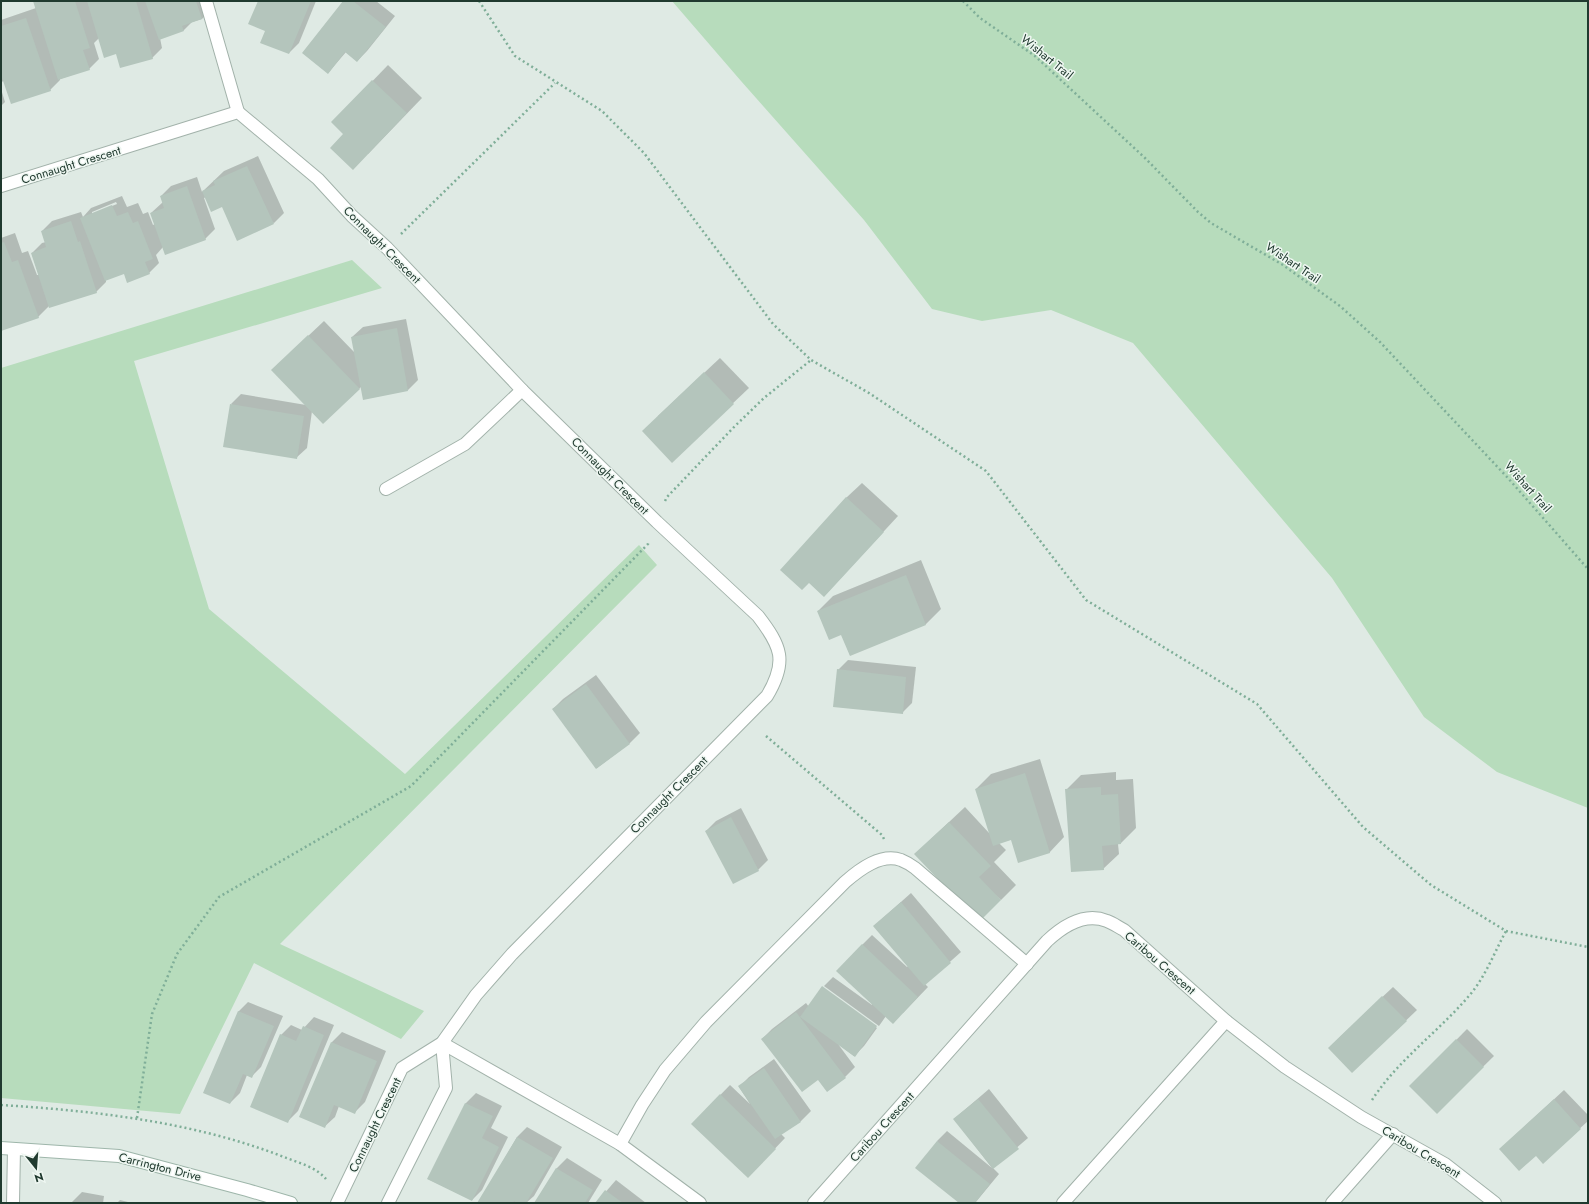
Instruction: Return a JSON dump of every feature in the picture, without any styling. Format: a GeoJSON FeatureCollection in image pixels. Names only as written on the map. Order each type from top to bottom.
{"type":"FeatureCollection","features":[{"type":"Feature","properties":{"kind":"street"},"geometry":{"type":"LineString","coordinates":[[206,1],[238,112]]}},
{"type":"Feature","properties":{"kind":"street","name":"Connaught Crescent"},"geometry":{"type":"LineString","coordinates":[[1,186],[238,112],[318,179],[352,216],[387,248],[522,390],[657,522],[758,616],[772,634],[778,651],[780,666],[776,680],[767,696],[512,954],[476,995],[442,1043],[402,1068],[337,1203]]}},
{"type":"Feature","properties":{"kind":"street"},"geometry":{"type":"LineString","coordinates":[[386,489],[465,444],[522,390]]}},
{"type":"Feature","properties":{"kind":"street"},"geometry":{"type":"LineString","coordinates":[[620,1144],[665,1070],[706,1022],[845,882],[859,871],[872,864],[889,858],[903,860],[915,868],[1027,964]]}},
{"type":"Feature","properties":{"kind":"street","name":"Caribou Crescent"},"geometry":{"type":"LineString","coordinates":[[814,1203],[1058,930],[1072,922],[1089,919],[1106,920],[1124,930],[1226,1021],[1285,1067],[1361,1116],[1445,1164],[1495,1203]]}},
{"type":"Feature","properties":{"kind":"street"},"geometry":{"type":"LineString","coordinates":[[1063,1203],[1226,1021]]}},
{"type":"Feature","properties":{"kind":"street"},"geometry":{"type":"LineString","coordinates":[[442,1043],[620,1144],[700,1203]]}},
{"type":"Feature","properties":{"kind":"street"},"geometry":{"type":"LineString","coordinates":[[388,1203],[446,1088],[442,1043]]}},
{"type":"Feature","properties":{"kind":"street"},"geometry":{"type":"LineString","coordinates":[[1332,1203],[1393,1134]]}},
{"type":"Feature","properties":{"kind":"street","name":"Carrington Drive"},"geometry":{"type":"LineString","coordinates":[[1,1148],[119,1156],[291,1203]]}},
{"type":"Feature","properties":{"kind":"street"},"geometry":{"type":"LineString","coordinates":[[13,1203],[14,1149]]}},
{"type":"Feature","properties":{"kind":"path"},"geometry":{"type":"LineString","coordinates":[[479,1],[515,56],[602,112],[644,153],[773,324],[811,360],[869,393],[986,471],[1086,600],[1256,704],[1363,827],[1431,885],[1506,931],[1588,946]]}},
{"type":"Feature","properties":{"kind":"path","name":"Wishart Trail"},"geometry":{"type":"LineString","coordinates":[[963,1],[980,18],[1035,56],[1145,158],[1198,212],[1211,223],[1283,265],[1357,321],[1380,342],[1507,477],[1588,569]]}},
{"type":"Feature","properties":{"kind":"path"},"geometry":{"type":"LineString","coordinates":[[387,248],[555,82]]}},
{"type":"Feature","properties":{"kind":"path"},"geometry":{"type":"LineString","coordinates":[[667,497],[764,398],[811,360]]}},
{"type":"Feature","properties":{"kind":"path"},"geometry":{"type":"LineString","coordinates":[[137,1118],[152,1014],[177,954],[219,897],[411,786],[648,544]]}},
{"type":"Feature","properties":{"kind":"path"},"geometry":{"type":"LineString","coordinates":[[766,736],[882,835],[898,859]]}},
{"type":"Feature","properties":{"kind":"path"},"geometry":{"type":"LineString","coordinates":[[1361,1116],[1404,1060],[1449,1018],[1469,996],[1482,977],[1506,931]]}},
{"type":"Feature","properties":{"kind":"path"},"geometry":{"type":"LineString","coordinates":[[1,1105],[137,1118],[205,1133],[262,1148],[309,1166],[320,1172],[327,1180]]}},
{"type":"Feature","properties":{"kind":"green space"},"geometry":{"type":"Polygon","coordinates":[[[672,1],[1588,1],[1588,808],[1497,772],[1424,717],[1332,578],[1133,343],[1051,310],[982,321],[932,309],[864,220],[672,1]]]}},
{"type":"Feature","properties":{"kind":"green space"},"geometry":{"type":"Polygon","coordinates":[[[352,260],[382,288],[134,361],[209,609],[405,774],[639,545],[657,565],[280,944],[424,1011],[401,1039],[254,963],[180,1114],[1,1098],[1,368],[352,260]]]}},
{"type":"Feature","properties":{"kind":"building"},"geometry":{"type":"Polygon","coordinates":[[[33,1],[75,1],[90,48],[83,50],[90,70],[58,80],[33,1]]]}},
{"type":"Feature","properties":{"kind":"building"},"geometry":{"type":"Polygon","coordinates":[[[87,1],[136,1],[153,59],[120,68],[116,54],[104,58],[87,1]]]}},
{"type":"Feature","properties":{"kind":"building"},"geometry":{"type":"Polygon","coordinates":[[[145,1],[196,1],[202,19],[182,26],[184,31],[159,40],[145,1]]]}},
{"type":"Feature","properties":{"kind":"building"},"geometry":{"type":"Polygon","coordinates":[[[258,1],[311,1],[289,54],[260,43],[265,31],[248,24],[258,1]]]}},
{"type":"Feature","properties":{"kind":"building"},"geometry":{"type":"Polygon","coordinates":[[[343,1],[353,1],[386,27],[357,62],[345,52],[328,74],[302,53],[343,1]]]}},
{"type":"Feature","properties":{"kind":"building"},"geometry":{"type":"Polygon","coordinates":[[[26,18],[51,91],[11,104],[1,75],[1,26],[26,18]]]}},
{"type":"Feature","properties":{"kind":"building"},"geometry":{"type":"Polygon","coordinates":[[[372,80],[407,113],[353,170],[330,148],[343,134],[331,122],[372,80]]]}},
{"type":"Feature","properties":{"kind":"building"},"geometry":{"type":"Polygon","coordinates":[[[247,166],[274,224],[237,241],[222,207],[211,212],[202,191],[215,185],[213,181],[247,166]]]}},
{"type":"Feature","properties":{"kind":"building"},"geometry":{"type":"Polygon","coordinates":[[[187,186],[206,240],[165,255],[150,213],[164,208],[160,196],[187,186]]]}},
{"type":"Feature","properties":{"kind":"building"},"geometry":{"type":"Polygon","coordinates":[[[112,205],[117,216],[128,212],[133,223],[138,221],[153,259],[145,262],[150,274],[127,283],[124,274],[105,281],[80,218],[112,205]]]}},
{"type":"Feature","properties":{"kind":"building"},"geometry":{"type":"Polygon","coordinates":[[[71,221],[78,242],[80,241],[97,293],[49,308],[31,253],[46,247],[41,231],[71,221]]]}},
{"type":"Feature","properties":{"kind":"building"},"geometry":{"type":"Polygon","coordinates":[[[4,242],[12,262],[18,260],[39,318],[1,331],[1,243],[4,242]]]}},
{"type":"Feature","properties":{"kind":"building"},"geometry":{"type":"Polygon","coordinates":[[[397,328],[408,391],[363,400],[351,337],[397,328]]]}},
{"type":"Feature","properties":{"kind":"building"},"geometry":{"type":"Polygon","coordinates":[[[308,335],[360,389],[323,424],[271,370],[308,335]]]}},
{"type":"Feature","properties":{"kind":"building"},"geometry":{"type":"Polygon","coordinates":[[[704,372],[734,404],[672,463],[642,431],[704,372]]]}},
{"type":"Feature","properties":{"kind":"building"},"geometry":{"type":"Polygon","coordinates":[[[230,404],[304,416],[297,459],[223,447],[230,404]]]}},
{"type":"Feature","properties":{"kind":"building"},"geometry":{"type":"Polygon","coordinates":[[[846,497],[884,532],[824,597],[809,583],[802,590],[780,570],[846,497]]]}},
{"type":"Feature","properties":{"kind":"building"},"geometry":{"type":"Polygon","coordinates":[[[906,575],[926,625],[850,656],[841,635],[829,640],[817,611],[906,575]]]}},
{"type":"Feature","properties":{"kind":"building"},"geometry":{"type":"Polygon","coordinates":[[[837,669],[906,677],[903,714],[833,707],[837,669]]]}},
{"type":"Feature","properties":{"kind":"building"},"geometry":{"type":"Polygon","coordinates":[[[586,684],[630,744],[596,769],[552,709],[586,684]]]}},
{"type":"Feature","properties":{"kind":"building"},"geometry":{"type":"Polygon","coordinates":[[[1025,773],[1050,853],[1018,863],[1011,840],[993,846],[975,789],[1025,773]]]}},
{"type":"Feature","properties":{"kind":"building"},"geometry":{"type":"Polygon","coordinates":[[[1101,787],[1101,795],[1118,794],[1121,844],[1102,846],[1104,870],[1071,872],[1065,789],[1101,787]]]}},
{"type":"Feature","properties":{"kind":"building"},"geometry":{"type":"Polygon","coordinates":[[[731,817],[759,871],[733,884],[705,831],[731,817]]]}},
{"type":"Feature","properties":{"kind":"building"},"geometry":{"type":"Polygon","coordinates":[[[949,822],[991,866],[979,877],[1001,900],[979,922],[914,854],[949,822]]]}},
{"type":"Feature","properties":{"kind":"building"},"geometry":{"type":"Polygon","coordinates":[[[901,902],[951,963],[924,986],[873,926],[901,902]]]}},
{"type":"Feature","properties":{"kind":"building"},"geometry":{"type":"Polygon","coordinates":[[[862,944],[918,997],[893,1024],[836,971],[862,944]]]}},
{"type":"Feature","properties":{"kind":"building"},"geometry":{"type":"Polygon","coordinates":[[[822,986],[877,1026],[855,1057],[800,1017],[822,986]]]}},
{"type":"Feature","properties":{"kind":"building"},"geometry":{"type":"Polygon","coordinates":[[[1382,996],[1407,1021],[1352,1073],[1328,1048],[1382,996]]]}},
{"type":"Feature","properties":{"kind":"building"},"geometry":{"type":"Polygon","coordinates":[[[238,1011],[274,1026],[252,1078],[243,1074],[230,1104],[203,1093],[238,1011]]]}},
{"type":"Feature","properties":{"kind":"building"},"geometry":{"type":"Polygon","coordinates":[[[796,1012],[846,1078],[827,1092],[818,1080],[802,1092],[761,1039],[796,1012]]]}},
{"type":"Feature","properties":{"kind":"building"},"geometry":{"type":"Polygon","coordinates":[[[303,1026],[324,1035],[288,1123],[250,1107],[280,1034],[296,1041],[303,1026]]]}},
{"type":"Feature","properties":{"kind":"building"},"geometry":{"type":"Polygon","coordinates":[[[1456,1039],[1484,1067],[1437,1114],[1409,1086],[1456,1039]]]}},
{"type":"Feature","properties":{"kind":"building"},"geometry":{"type":"Polygon","coordinates":[[[331,1042],[377,1061],[355,1114],[334,1105],[325,1128],[299,1117],[331,1042]]]}},
{"type":"Feature","properties":{"kind":"building"},"geometry":{"type":"Polygon","coordinates":[[[764,1068],[801,1122],[775,1139],[738,1086],[764,1068]]]}},
{"type":"Feature","properties":{"kind":"building"},"geometry":{"type":"Polygon","coordinates":[[[720,1094],[776,1149],[748,1178],[691,1124],[720,1094]]]}},
{"type":"Feature","properties":{"kind":"building"},"geometry":{"type":"Polygon","coordinates":[[[978,1099],[1019,1149],[993,1169],[953,1119],[978,1099]]]}},
{"type":"Feature","properties":{"kind":"building"},"geometry":{"type":"Polygon","coordinates":[[[1554,1099],[1581,1129],[1543,1164],[1536,1156],[1519,1171],[1499,1149],[1554,1099]]]}},
{"type":"Feature","properties":{"kind":"building"},"geometry":{"type":"Polygon","coordinates":[[[465,1103],[493,1116],[482,1138],[499,1147],[472,1201],[427,1179],[465,1103]]]}},
{"type":"Feature","properties":{"kind":"building"},"geometry":{"type":"Polygon","coordinates":[[[517,1137],[553,1158],[526,1203],[517,1203],[514,1201],[513,1203],[477,1203],[517,1137]]]}},
{"type":"Feature","properties":{"kind":"building"},"geometry":{"type":"Polygon","coordinates":[[[937,1141],[990,1184],[975,1203],[959,1203],[915,1168],[937,1141]]]}},
{"type":"Feature","properties":{"kind":"building"},"geometry":{"type":"Polygon","coordinates":[[[556,1168],[593,1190],[585,1203],[534,1203],[556,1168]]]}},
{"type":"Feature","properties":{"kind":"building"},"geometry":{"type":"Polygon","coordinates":[[[605,1190],[623,1203],[595,1203],[605,1190]]]}}]}
